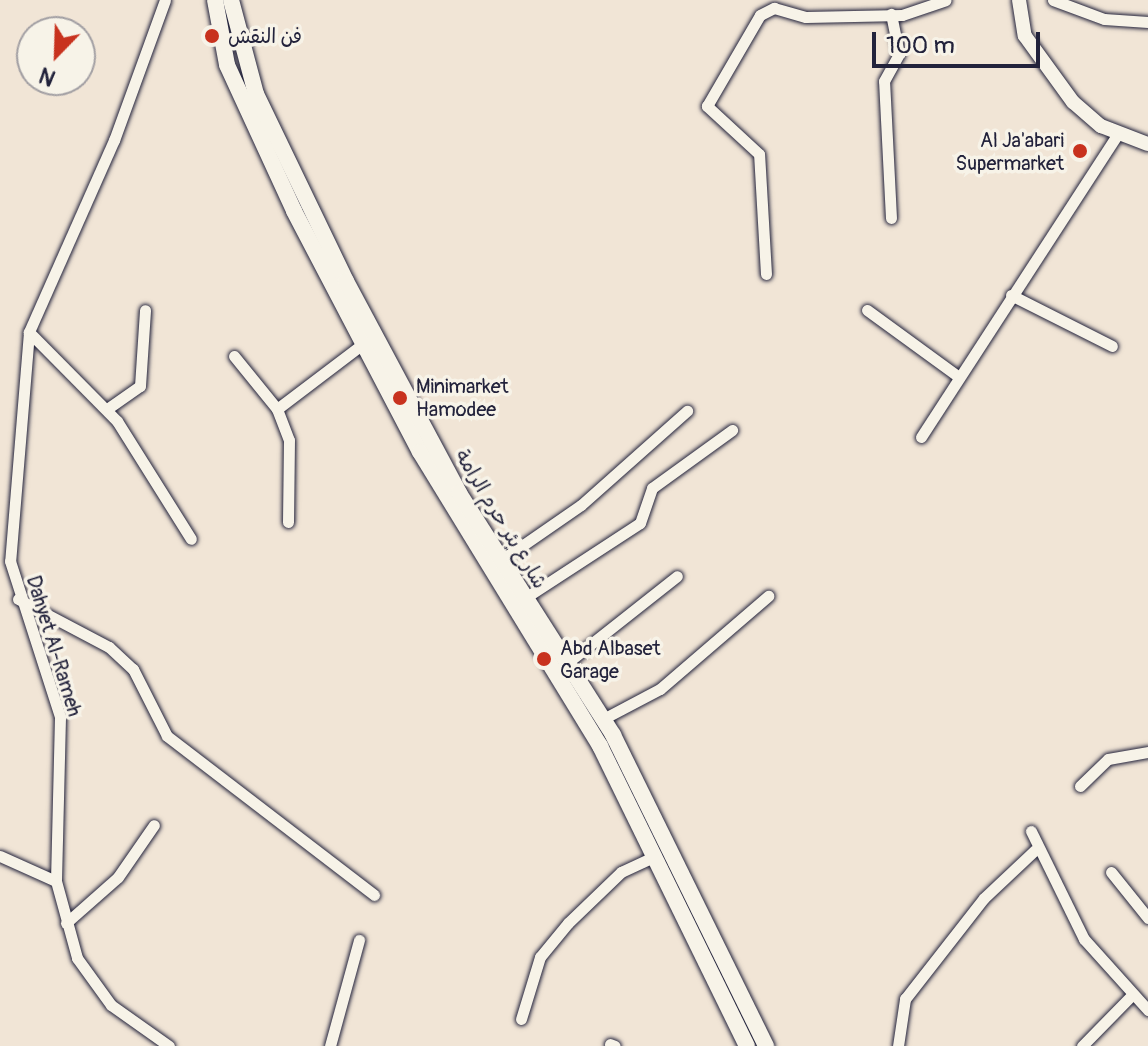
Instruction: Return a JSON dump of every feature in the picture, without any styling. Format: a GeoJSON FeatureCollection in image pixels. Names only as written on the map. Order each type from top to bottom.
{"type":"FeatureCollection","features":[{"type":"Feature","properties":{"kind":"main road","name":"شارع بئر حرم الرامة"},"geometry":{"type":"LineString","coordinates":[[215,0],[227,65],[364,343],[656,856],[747,1046]]}},
{"type":"Feature","properties":{"kind":"main road","name":"شارع بئر حرم الرامة"},"geometry":{"type":"LineString","coordinates":[[231,0],[244,62],[287,161],[500,561],[603,719],[766,1046]]}},
{"type":"Feature","properties":{"kind":"street","name":"Dahyet Al-Rameh"},"geometry":{"type":"LineString","coordinates":[[165,0],[114,140],[29,332],[10,561],[17,599],[60,717],[56,881],[66,923],[92,983],[169,1046]]}},
{"type":"Feature","properties":{"kind":"street"},"geometry":{"type":"LineString","coordinates":[[766,274],[759,154],[711,116],[709,100],[767,10],[891,14],[946,0]]}},
{"type":"Feature","properties":{"kind":"street"},"geometry":{"type":"LineString","coordinates":[[1019,0],[1025,36],[1042,66],[1117,135],[1148,144]]}},
{"type":"Feature","properties":{"kind":"street"},"geometry":{"type":"LineString","coordinates":[[1053,0],[1104,19],[1148,22]]}},
{"type":"Feature","properties":{"kind":"street"},"geometry":{"type":"LineString","coordinates":[[891,14],[899,50],[884,81],[891,218]]}},
{"type":"Feature","properties":{"kind":"street"},"geometry":{"type":"LineString","coordinates":[[921,437],[1117,135]]}},
{"type":"Feature","properties":{"kind":"street"},"geometry":{"type":"LineString","coordinates":[[1011,295],[1112,346]]}},
{"type":"Feature","properties":{"kind":"street"},"geometry":{"type":"LineString","coordinates":[[107,409],[140,386],[145,310]]}},
{"type":"Feature","properties":{"kind":"street"},"geometry":{"type":"LineString","coordinates":[[867,310],[959,377]]}},
{"type":"Feature","properties":{"kind":"street"},"geometry":{"type":"LineString","coordinates":[[29,332],[107,409],[191,539]]}},
{"type":"Feature","properties":{"kind":"street"},"geometry":{"type":"LineString","coordinates":[[277,409],[364,343]]}},
{"type":"Feature","properties":{"kind":"street"},"geometry":{"type":"LineString","coordinates":[[234,356],[277,409],[289,440],[288,522]]}},
{"type":"Feature","properties":{"kind":"street"},"geometry":{"type":"LineString","coordinates":[[500,561],[581,505],[687,411]]}},
{"type":"Feature","properties":{"kind":"street"},"geometry":{"type":"LineString","coordinates":[[525,598],[640,523],[652,488],[732,430]]}},
{"type":"Feature","properties":{"kind":"street"},"geometry":{"type":"LineString","coordinates":[[0,571],[10,561]]}},
{"type":"Feature","properties":{"kind":"street"},"geometry":{"type":"LineString","coordinates":[[567,663],[677,576]]}},
{"type":"Feature","properties":{"kind":"street"},"geometry":{"type":"LineString","coordinates":[[603,719],[660,689],[768,596]]}},
{"type":"Feature","properties":{"kind":"street"},"geometry":{"type":"LineString","coordinates":[[17,599],[109,647],[133,669],[167,736],[374,895]]}},
{"type":"Feature","properties":{"kind":"street"},"geometry":{"type":"LineString","coordinates":[[1080,786],[1108,759],[1148,752]]}},
{"type":"Feature","properties":{"kind":"street"},"geometry":{"type":"LineString","coordinates":[[66,923],[118,877],[154,825]]}},
{"type":"Feature","properties":{"kind":"street"},"geometry":{"type":"LineString","coordinates":[[1031,831],[1035,850],[1084,939],[1131,996],[1148,1010]]}},
{"type":"Feature","properties":{"kind":"street"},"geometry":{"type":"LineString","coordinates":[[898,1046],[905,999],[984,898],[1035,850]]}},
{"type":"Feature","properties":{"kind":"street"},"geometry":{"type":"LineString","coordinates":[[0,856],[56,881]]}},
{"type":"Feature","properties":{"kind":"street"},"geometry":{"type":"LineString","coordinates":[[521,1019],[540,957],[568,923],[621,872],[656,856]]}},
{"type":"Feature","properties":{"kind":"street"},"geometry":{"type":"LineString","coordinates":[[1111,872],[1148,918]]}},
{"type":"Feature","properties":{"kind":"street"},"geometry":{"type":"LineString","coordinates":[[330,1046],[359,940]]}},
{"type":"Feature","properties":{"kind":"street"},"geometry":{"type":"LineString","coordinates":[[1082,1046],[1131,996]]}},
{"type":"Feature","properties":{"kind":"place","name":"فن النقش"},"geometry":{"type":"Point","coordinates":[212,36]}},
{"type":"Feature","properties":{"kind":"place","name":"Al Ja'abari Supermarket"},"geometry":{"type":"Point","coordinates":[1080,151]}},
{"type":"Feature","properties":{"kind":"place","name":"Minimarket Hamodee"},"geometry":{"type":"Point","coordinates":[400,398]}},
{"type":"Feature","properties":{"kind":"place","name":"Abd Albaset Garage"},"geometry":{"type":"Point","coordinates":[544,659]}}]}
